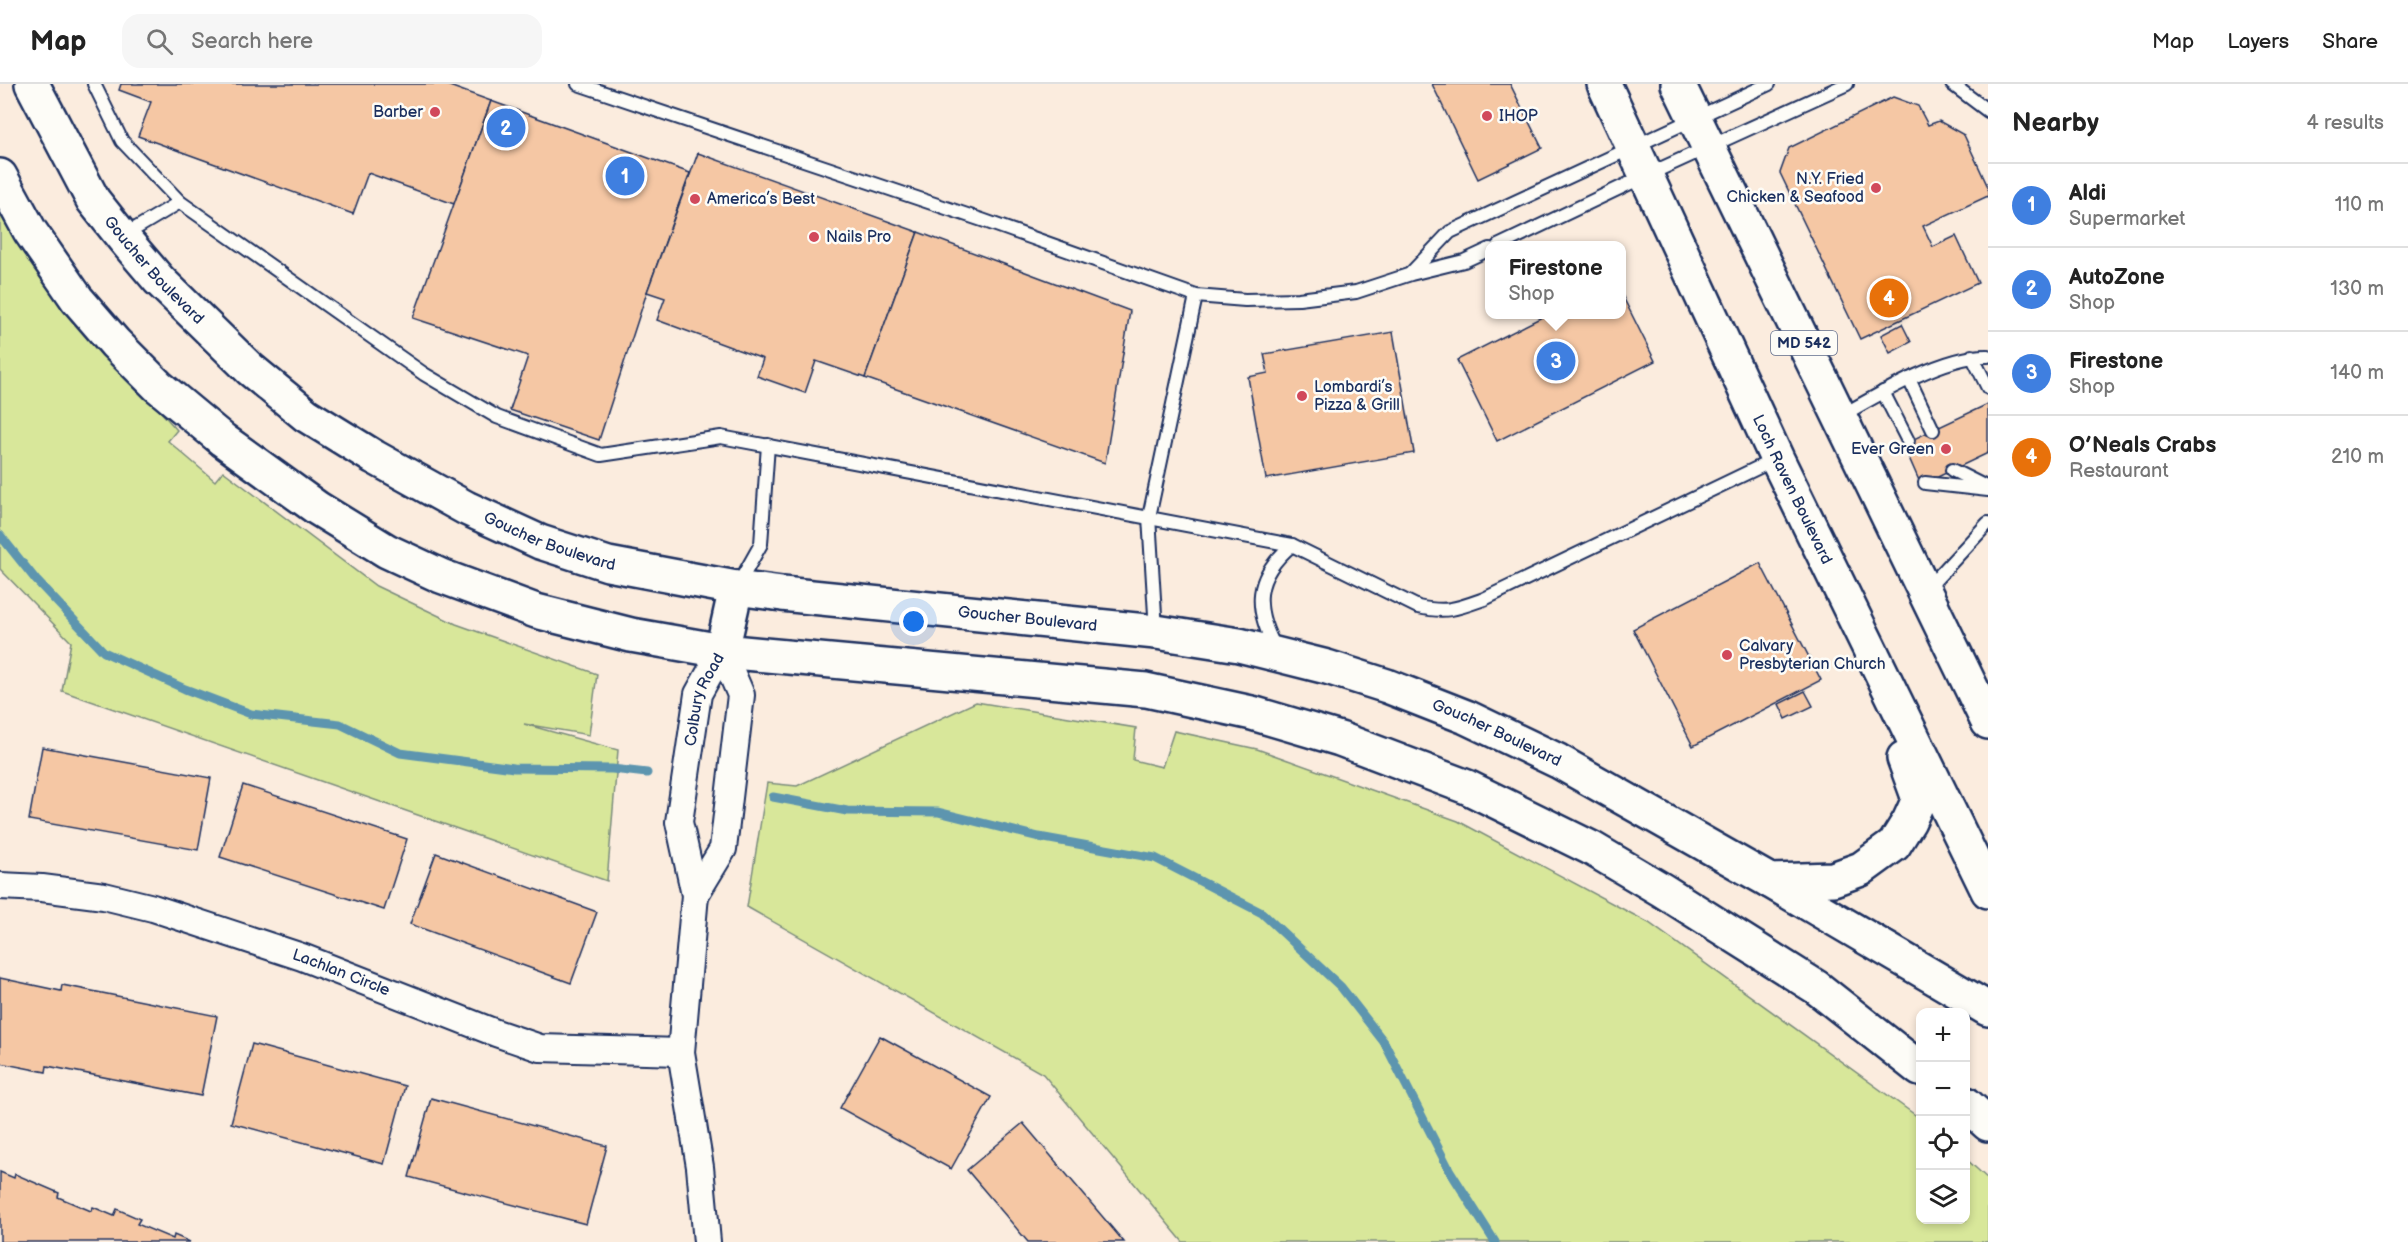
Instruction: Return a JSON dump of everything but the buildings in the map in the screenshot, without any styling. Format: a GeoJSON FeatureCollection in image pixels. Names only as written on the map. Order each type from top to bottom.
{"type":"FeatureCollection","features":[{"type":"Feature","properties":{"kind":"main road","name":"Goucher Boulevard"},"geometry":{"type":"LineString","coordinates":[[32,84],[93,200],[159,280],[250,369],[306,415],[374,458],[466,508],[540,542],[608,564],[736,588],[1156,632],[1239,645],[1387,686],[1466,717],[1558,761],[1770,881],[1988,1009]]}},
{"type":"Feature","properties":{"kind":"main road","name":"Loch Raven Boulevard"},"geometry":{"type":"LineString","coordinates":[[1604,84],[1777,459],[1847,601],[1977,841],[1988,891]]}},
{"type":"Feature","properties":{"kind":"main road","name":"MD 542"},"geometry":{"type":"LineString","coordinates":[[1678,84],[1988,722]]}},
{"type":"Feature","properties":{"kind":"main road"},"geometry":{"type":"LineString","coordinates":[[0,176],[30,231],[77,299],[115,343],[158,386],[223,440],[318,508],[387,551],[441,576],[536,611],[631,635],[722,651],[1146,690],[1252,713],[1341,740],[1467,787],[1591,848],[1816,987],[1916,1066]]}},
{"type":"Feature","properties":{"kind":"main road"},"geometry":{"type":"LineString","coordinates":[[722,651],[736,588]]}},
{"type":"Feature","properties":{"kind":"main road"},"geometry":{"type":"LineString","coordinates":[[1770,881],[1833,879],[1861,869],[1894,845],[1919,799],[1847,601]]}},
{"type":"Feature","properties":{"kind":"main road"},"geometry":{"type":"LineString","coordinates":[[1970,1108],[1988,1124]]}},
{"type":"Feature","properties":{"kind":"street","name":"Colbury Road"},"geometry":{"type":"LineString","coordinates":[[707,1242],[700,1167],[681,1052],[695,895],[679,822],[698,694],[722,651]]}},
{"type":"Feature","properties":{"kind":"street","name":"Colbury Road"},"geometry":{"type":"LineString","coordinates":[[695,895],[723,849],[741,694],[722,651]]}},
{"type":"Feature","properties":{"kind":"street","name":"Lachlan Circle"},"geometry":{"type":"LineString","coordinates":[[0,886],[42,888],[153,908],[302,957],[540,1048],[681,1052]]}},
{"type":"Feature","properties":{"kind":"lane"},"geometry":{"type":"LineString","coordinates":[[94,84],[122,141],[180,202],[424,374],[497,417],[601,455],[721,437],[768,445],[1292,545],[1418,607],[1440,611],[1456,609],[1484,598],[1777,459]]}},
{"type":"Feature","properties":{"kind":"lane"},"geometry":{"type":"LineString","coordinates":[[578,84],[607,89],[1196,296],[1245,300],[1299,299],[1356,292],[1411,274],[1464,261],[1485,251]]}},
{"type":"Feature","properties":{"kind":"lane"},"geometry":{"type":"LineString","coordinates":[[1411,274],[1450,232],[1633,145],[1769,84]]}},
{"type":"Feature","properties":{"kind":"lane"},"geometry":{"type":"LineString","coordinates":[[1508,241],[1847,84]]}},
{"type":"Feature","properties":{"kind":"lane"},"geometry":{"type":"LineString","coordinates":[[1952,84],[1988,111]]}},
{"type":"Feature","properties":{"kind":"lane"},"geometry":{"type":"LineString","coordinates":[[122,237],[180,202]]}},
{"type":"Feature","properties":{"kind":"lane"},"geometry":{"type":"LineString","coordinates":[[1156,632],[1149,517],[1196,296]]}},
{"type":"Feature","properties":{"kind":"lane"},"geometry":{"type":"LineString","coordinates":[[1840,417],[1909,379],[1972,356],[1988,356]]}},
{"type":"Feature","properties":{"kind":"lane"},"geometry":{"type":"LineString","coordinates":[[1972,356],[1988,388]]}},
{"type":"Feature","properties":{"kind":"lane"},"geometry":{"type":"LineString","coordinates":[[1909,379],[1932,430]]}},
{"type":"Feature","properties":{"kind":"lane"},"geometry":{"type":"LineString","coordinates":[[1883,392],[1908,441]]}},
{"type":"Feature","properties":{"kind":"lane"},"geometry":{"type":"LineString","coordinates":[[736,588],[761,544],[768,445]]}},
{"type":"Feature","properties":{"kind":"lane"},"geometry":{"type":"LineString","coordinates":[[1952,470],[1988,489]]}},
{"type":"Feature","properties":{"kind":"lane"},"geometry":{"type":"LineString","coordinates":[[1925,483],[1988,489]]}},
{"type":"Feature","properties":{"kind":"lane"},"geometry":{"type":"LineString","coordinates":[[1925,591],[1988,523]]}},
{"type":"Feature","properties":{"kind":"lane"},"geometry":{"type":"LineString","coordinates":[[1280,655],[1266,631],[1259,596],[1263,581],[1273,565],[1292,545]]}},
{"type":"Feature","properties":{"kind":"green space"},"geometry":{"type":"Polygon","coordinates":[[[0,212],[63,302],[177,430],[168,441],[215,481],[223,471],[376,586],[456,624],[597,674],[589,735],[524,724],[618,750],[607,881],[62,691],[71,642],[0,569],[0,212]]]}},
{"type":"Feature","properties":{"kind":"green space"},"geometry":{"type":"Polygon","coordinates":[[[976,702],[1136,728],[1133,760],[1162,767],[1174,731],[1257,749],[1458,821],[1649,923],[1916,1116],[1916,1224],[1970,1224],[1970,1163],[1988,1179],[1988,1242],[1183,1242],[1043,1074],[747,907],[767,783],[797,786],[976,702]]]}},
{"type":"Feature","properties":{"kind":"waterway"},"geometry":{"type":"LineString","coordinates":[[0,535],[36,580],[104,652],[185,689],[251,714],[340,724],[400,753],[514,768],[612,769],[647,773]]}},
{"type":"Feature","properties":{"kind":"waterway"},"geometry":{"type":"LineString","coordinates":[[773,797],[847,811],[938,812],[1039,837],[1155,858],[1262,913],[1341,987],[1384,1042],[1450,1171],[1495,1242]]}},
{"type":"Feature","properties":{"kind":"place","name":"Barber"},"geometry":{"type":"Point","coordinates":[435,112]}},
{"type":"Feature","properties":{"kind":"place","name":"IHOP"},"geometry":{"type":"Point","coordinates":[1487,116]}},
{"type":"Feature","properties":{"kind":"place","name":"AutoZone"},"geometry":{"type":"Point","coordinates":[506,128]}},
{"type":"Feature","properties":{"kind":"place","name":"Aldi"},"geometry":{"type":"Point","coordinates":[625,176]}},
{"type":"Feature","properties":{"kind":"place","name":"N.Y. Fried Chicken & Seafood"},"geometry":{"type":"Point","coordinates":[1876,188]}},
{"type":"Feature","properties":{"kind":"place","name":"America’s Best"},"geometry":{"type":"Point","coordinates":[695,199]}},
{"type":"Feature","properties":{"kind":"place","name":"Nails Pro"},"geometry":{"type":"Point","coordinates":[814,237]}},
{"type":"Feature","properties":{"kind":"place","name":"O’Neals Crabs"},"geometry":{"type":"Point","coordinates":[1889,298]}},
{"type":"Feature","properties":{"kind":"place","name":"Firestone"},"geometry":{"type":"Point","coordinates":[1556,361]}},
{"type":"Feature","properties":{"kind":"place","name":"Lombardi’s Pizza & Grill"},"geometry":{"type":"Point","coordinates":[1302,396]}},
{"type":"Feature","properties":{"kind":"place","name":"Ever Green"},"geometry":{"type":"Point","coordinates":[1946,449]}},
{"type":"Feature","properties":{"kind":"place","name":"Calvary Presbyterian Church"},"geometry":{"type":"Point","coordinates":[1727,655]}}]}
